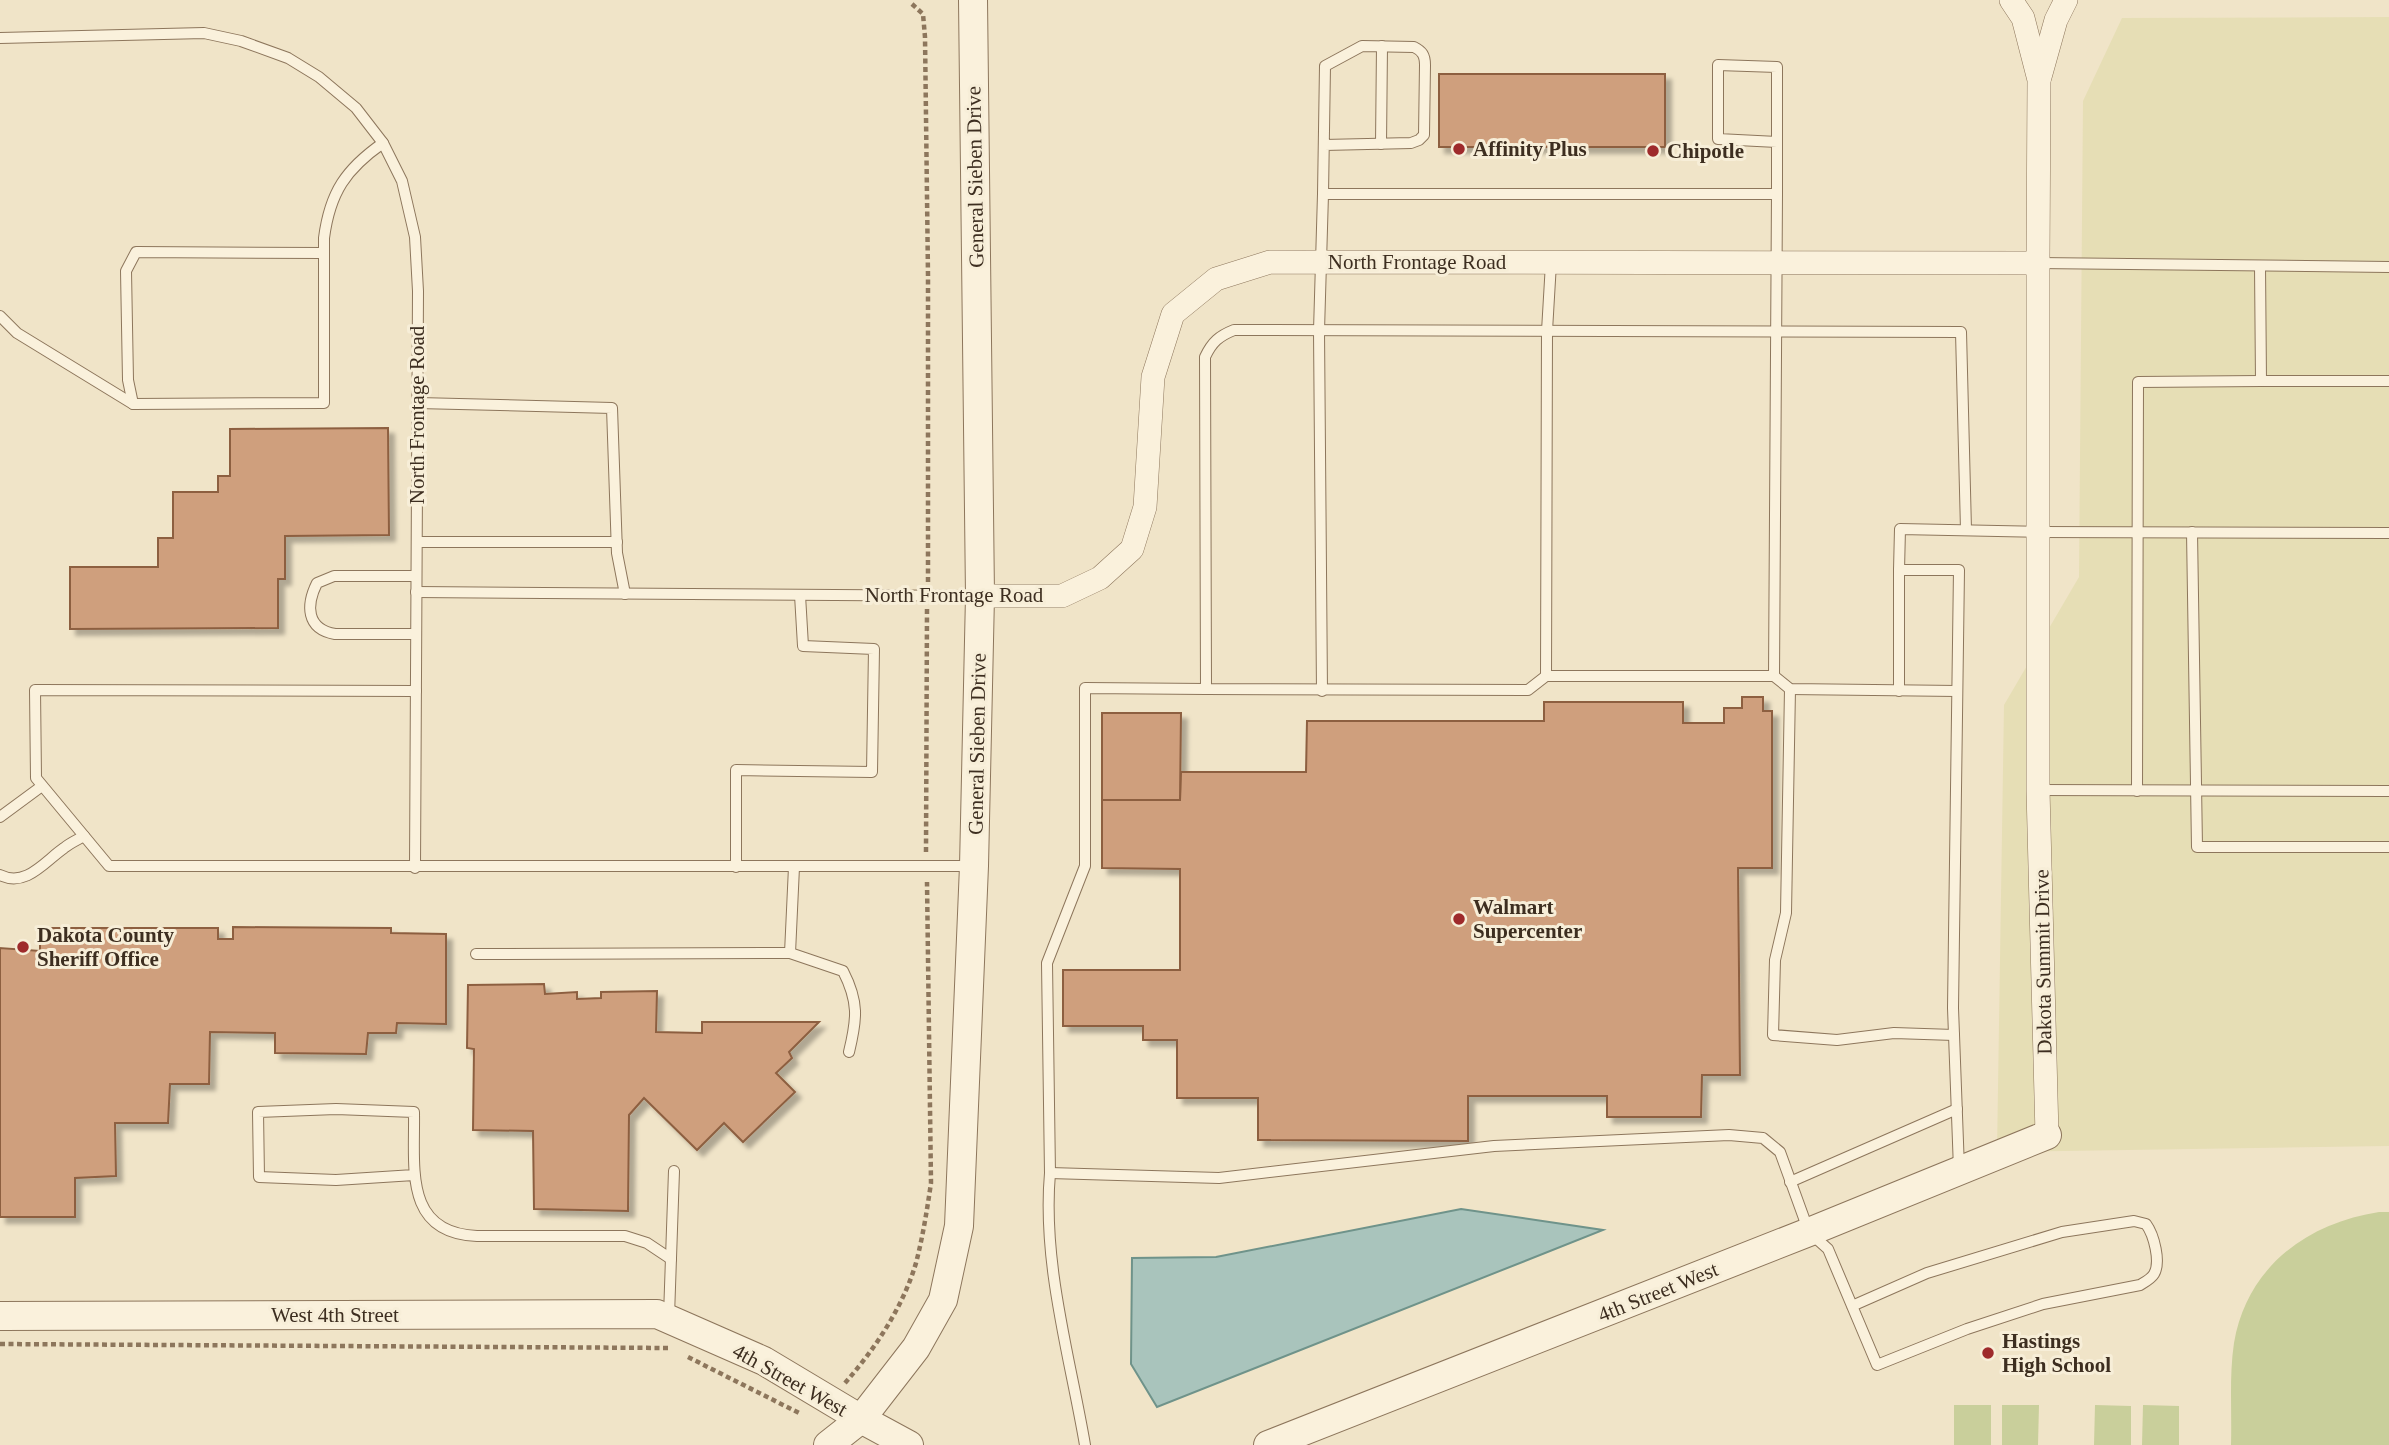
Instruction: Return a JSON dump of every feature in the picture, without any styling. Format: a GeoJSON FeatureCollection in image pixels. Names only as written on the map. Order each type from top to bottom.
{"type":"FeatureCollection","features":[{"type":"Feature","properties":{"kind":"street","name":"General Sieben Drive"},"geometry":{"type":"LineString","coordinates":[[828,1445],[861,1419],[916,1348],[943,1300],[959,1226],[974,866],[980,596],[973,0]]}},
{"type":"Feature","properties":{"kind":"street"},"geometry":{"type":"LineString","coordinates":[[2011,0],[2023,18],[2039,80],[2038,263]]}},
{"type":"Feature","properties":{"kind":"street"},"geometry":{"type":"LineString","coordinates":[[2039,80],[2056,20],[2066,0]]}},
{"type":"Feature","properties":{"kind":"street","name":"North Frontage Road"},"geometry":{"type":"LineString","coordinates":[[980,596],[1062,596],[1100,578],[1132,549],[1145,507],[1153,377],[1173,314],[1216,279],[1270,262],[2038,263]]}},
{"type":"Feature","properties":{"kind":"street","name":"Dakota Summit Drive"},"geometry":{"type":"LineString","coordinates":[[2038,263],[2038,790],[2047,1135]]}},
{"type":"Feature","properties":{"kind":"street","name":"4th Street West"},"geometry":{"type":"LineString","coordinates":[[1268,1445],[1312,1433],[2047,1135]]}},
{"type":"Feature","properties":{"kind":"street","name":"West 4th Street"},"geometry":{"type":"LineString","coordinates":[[0,1315],[657,1314],[668,1319]]}},
{"type":"Feature","properties":{"kind":"street","name":"4th Street West"},"geometry":{"type":"LineString","coordinates":[[668,1319],[764,1361],[909,1445]]}},
{"type":"Feature","properties":{"kind":"lane","name":"North Frontage Road"},"geometry":{"type":"LineString","coordinates":[[0,38],[204,33],[241,41],[288,58],[319,77],[356,108],[383,143],[402,181],[415,237],[418,291],[416,592],[980,596]]}},
{"type":"Feature","properties":{"kind":"lane"},"geometry":{"type":"LineString","coordinates":[[1322,691],[1319,331],[1325,66],[1362,46],[1413,47],[1420,50],[1424,56],[1425,93],[1424,135],[1419,140],[1411,143],[1324,145]]}},
{"type":"Feature","properties":{"kind":"lane"},"geometry":{"type":"LineString","coordinates":[[1381,144],[1382,46]]}},
{"type":"Feature","properties":{"kind":"lane"},"geometry":{"type":"LineString","coordinates":[[1774,676],[1777,194],[1777,142],[1777,67],[1718,65],[1718,139],[1777,142]]}},
{"type":"Feature","properties":{"kind":"lane"},"geometry":{"type":"LineString","coordinates":[[0,316],[17,333],[133,404],[324,403],[326,222],[341,181],[360,159],[383,143]]}},
{"type":"Feature","properties":{"kind":"lane"},"geometry":{"type":"LineString","coordinates":[[1323,194],[1777,194]]}},
{"type":"Feature","properties":{"kind":"lane"},"geometry":{"type":"LineString","coordinates":[[133,404],[128,380],[126,271],[136,251],[324,253]]}},
{"type":"Feature","properties":{"kind":"lane"},"geometry":{"type":"LineString","coordinates":[[1546,676],[1547,331],[1551,262]]}},
{"type":"Feature","properties":{"kind":"lane"},"geometry":{"type":"LineString","coordinates":[[2038,263],[2389,267]]}},
{"type":"Feature","properties":{"kind":"lane"},"geometry":{"type":"LineString","coordinates":[[2260,265],[2262,381]]}},
{"type":"Feature","properties":{"kind":"lane"},"geometry":{"type":"LineString","coordinates":[[1206,689],[1205,357],[1212,343],[1234,330],[1961,332],[1966,530]]}},
{"type":"Feature","properties":{"kind":"lane"},"geometry":{"type":"LineString","coordinates":[[2137,791],[2138,382],[2389,381]]}},
{"type":"Feature","properties":{"kind":"lane"},"geometry":{"type":"LineString","coordinates":[[418,403],[612,408],[617,542],[625,594]]}},
{"type":"Feature","properties":{"kind":"lane"},"geometry":{"type":"LineString","coordinates":[[1899,691],[1900,529],[2389,533]]}},
{"type":"Feature","properties":{"kind":"lane"},"geometry":{"type":"LineString","coordinates":[[2192,532],[2197,847],[2389,847]]}},
{"type":"Feature","properties":{"kind":"lane"},"geometry":{"type":"LineString","coordinates":[[417,542],[617,542]]}},
{"type":"Feature","properties":{"kind":"lane"},"geometry":{"type":"LineString","coordinates":[[1899,570],[1959,570],[1954,1035],[1959,1169]]}},
{"type":"Feature","properties":{"kind":"lane"},"geometry":{"type":"LineString","coordinates":[[416,576],[334,576],[317,583],[310,597],[310,611],[316,625],[323,632],[416,634]]}},
{"type":"Feature","properties":{"kind":"lane"},"geometry":{"type":"LineString","coordinates":[[415,868],[416,592]]}},
{"type":"Feature","properties":{"kind":"lane"},"geometry":{"type":"LineString","coordinates":[[736,867],[736,770],[872,772],[874,649],[803,646],[800,595]]}},
{"type":"Feature","properties":{"kind":"lane"},"geometry":{"type":"LineString","coordinates":[[1085,1445],[1067,1359],[1047,1198],[1047,963],[1085,866],[1085,688],[1528,690],[1546,676],[1774,676],[1790,689],[1957,691]]}},
{"type":"Feature","properties":{"kind":"lane"},"geometry":{"type":"LineString","coordinates":[[1790,689],[1786,913],[1775,960],[1773,1035],[1837,1040],[1894,1033],[1954,1035]]}},
{"type":"Feature","properties":{"kind":"lane"},"geometry":{"type":"LineString","coordinates":[[416,691],[35,690],[36,778],[109,866],[974,866]]}},
{"type":"Feature","properties":{"kind":"lane"},"geometry":{"type":"LineString","coordinates":[[0,817],[43,786]]}},
{"type":"Feature","properties":{"kind":"lane"},"geometry":{"type":"LineString","coordinates":[[2038,790],[2389,791]]}},
{"type":"Feature","properties":{"kind":"lane"},"geometry":{"type":"LineString","coordinates":[[0,875],[7,878],[25,877],[42,868],[63,849],[84,836]]}},
{"type":"Feature","properties":{"kind":"lane"},"geometry":{"type":"LineString","coordinates":[[790,953],[794,867]]}},
{"type":"Feature","properties":{"kind":"lane"},"geometry":{"type":"LineString","coordinates":[[476,954],[790,953],[842,971],[851,987],[856,1011],[849,1052]]}},
{"type":"Feature","properties":{"kind":"lane"},"geometry":{"type":"LineString","coordinates":[[414,1175],[336,1180],[259,1177],[258,1112],[336,1109],[414,1112],[414,1175],[421,1206],[434,1223],[447,1231],[477,1236],[625,1236],[647,1243],[671,1259]]}},
{"type":"Feature","properties":{"kind":"lane"},"geometry":{"type":"LineString","coordinates":[[1790,1182],[1957,1109]]}},
{"type":"Feature","properties":{"kind":"lane"},"geometry":{"type":"LineString","coordinates":[[1049,1173],[1219,1178],[1494,1146],[1729,1135],[1763,1138],[1780,1152],[1809,1232],[1828,1249],[1877,1365],[1967,1329],[2043,1304],[2140,1285],[2152,1277],[2157,1266],[2152,1232],[2146,1224],[2134,1221],[2062,1232],[1927,1273],[1853,1306]]}},
{"type":"Feature","properties":{"kind":"lane"},"geometry":{"type":"LineString","coordinates":[[668,1319],[674,1171]]}},
{"type":"Feature","properties":{"kind":"path"},"geometry":{"type":"LineString","coordinates":[[830,1401],[871,1354],[897,1307],[915,1266],[931,1183],[927,867],[928,276],[925,37],[923,14],[912,4]]}},
{"type":"Feature","properties":{"kind":"path"},"geometry":{"type":"LineString","coordinates":[[0,1343],[671,1348],[800,1414]]}},
{"type":"Feature","properties":{"kind":"shaded area"},"geometry":{"type":"Polygon","coordinates":[[[2389,17],[2389,1146],[1997,1152],[2004,705],[2079,577],[2083,101],[2122,18],[2389,17]]]}},
{"type":"Feature","properties":{"kind":"green space"},"geometry":{"type":"Polygon","coordinates":[[[2379,1212],[2389,1212],[2389,1445],[2231,1445],[2232,1356],[2241,1316],[2252,1292],[2284,1253],[2305,1238],[2328,1226],[2379,1212]]]}},
{"type":"Feature","properties":{"kind":"green space"},"geometry":{"type":"Polygon","coordinates":[[[1954,1405],[1991,1405],[1991,1445],[1954,1445],[1954,1405]]]}},
{"type":"Feature","properties":{"kind":"green space"},"geometry":{"type":"Polygon","coordinates":[[[2002,1405],[2039,1405],[2038,1445],[2002,1445],[2002,1405]]]}},
{"type":"Feature","properties":{"kind":"green space"},"geometry":{"type":"Polygon","coordinates":[[[2095,1405],[2131,1406],[2131,1445],[2094,1445],[2095,1405]]]}},
{"type":"Feature","properties":{"kind":"green space"},"geometry":{"type":"Polygon","coordinates":[[[2143,1405],[2179,1406],[2179,1445],[2142,1445],[2143,1405]]]}},
{"type":"Feature","properties":{"kind":"water"},"geometry":{"type":"Polygon","coordinates":[[[1461,1209],[1603,1230],[1157,1407],[1131,1364],[1132,1258],[1216,1257],[1461,1209]]]}},
{"type":"Feature","properties":{"kind":"building"},"geometry":{"type":"Polygon","coordinates":[[[1439,74],[1665,74],[1665,147],[1439,147],[1439,74]]]}},
{"type":"Feature","properties":{"kind":"building"},"geometry":{"type":"Polygon","coordinates":[[[388,428],[389,535],[285,536],[285,579],[278,579],[278,628],[70,629],[70,567],[158,567],[158,538],[173,538],[173,492],[218,492],[218,476],[230,476],[230,429],[388,428]]]}},
{"type":"Feature","properties":{"kind":"building","name":"Walmart Supercenter"},"geometry":{"type":"Polygon","coordinates":[[[1742,697],[1763,697],[1763,711],[1772,711],[1772,868],[1738,868],[1740,1075],[1702,1075],[1701,1117],[1607,1117],[1607,1096],[1468,1096],[1468,1141],[1258,1140],[1258,1098],[1177,1098],[1177,1040],[1143,1040],[1143,1026],[1063,1026],[1063,970],[1180,970],[1180,869],[1102,868],[1102,800],[1180,800],[1181,772],[1306,772],[1307,721],[1544,721],[1544,702],[1683,702],[1683,723],[1724,723],[1724,708],[1742,708],[1742,697]]]}},
{"type":"Feature","properties":{"kind":"building"},"geometry":{"type":"Polygon","coordinates":[[[1102,713],[1181,713],[1180,800],[1102,800],[1102,713]]]}},
{"type":"Feature","properties":{"kind":"building"},"geometry":{"type":"Polygon","coordinates":[[[233,927],[391,928],[391,933],[446,934],[446,1024],[397,1023],[396,1033],[368,1033],[366,1054],[275,1053],[275,1033],[210,1032],[209,1084],[170,1084],[168,1123],[115,1123],[116,1176],[75,1178],[75,1217],[0,1217],[0,948],[40,951],[40,928],[218,928],[218,939],[233,939],[233,927]]]}},
{"type":"Feature","properties":{"kind":"building"},"geometry":{"type":"Polygon","coordinates":[[[544,984],[545,994],[577,992],[577,999],[601,998],[601,992],[657,991],[656,1032],[702,1033],[702,1022],[819,1022],[789,1052],[792,1058],[776,1073],[795,1092],[743,1142],[724,1123],[697,1150],[644,1098],[629,1115],[628,1211],[534,1209],[533,1131],[473,1130],[474,1049],[467,1048],[468,985],[544,984]]]}},
{"type":"Feature","properties":{"kind":"place","name":"Affinity Plus"},"geometry":{"type":"Point","coordinates":[1459,149]}},
{"type":"Feature","properties":{"kind":"place","name":"Chipotle"},"geometry":{"type":"Point","coordinates":[1653,151]}},
{"type":"Feature","properties":{"kind":"place","name":"Walmart Supercenter"},"geometry":{"type":"Point","coordinates":[1459,919]}},
{"type":"Feature","properties":{"kind":"place","name":"Dakota County Sheriff Office"},"geometry":{"type":"Point","coordinates":[23,947]}},
{"type":"Feature","properties":{"kind":"place","name":"Hastings High School"},"geometry":{"type":"Point","coordinates":[1988,1353]}}]}
